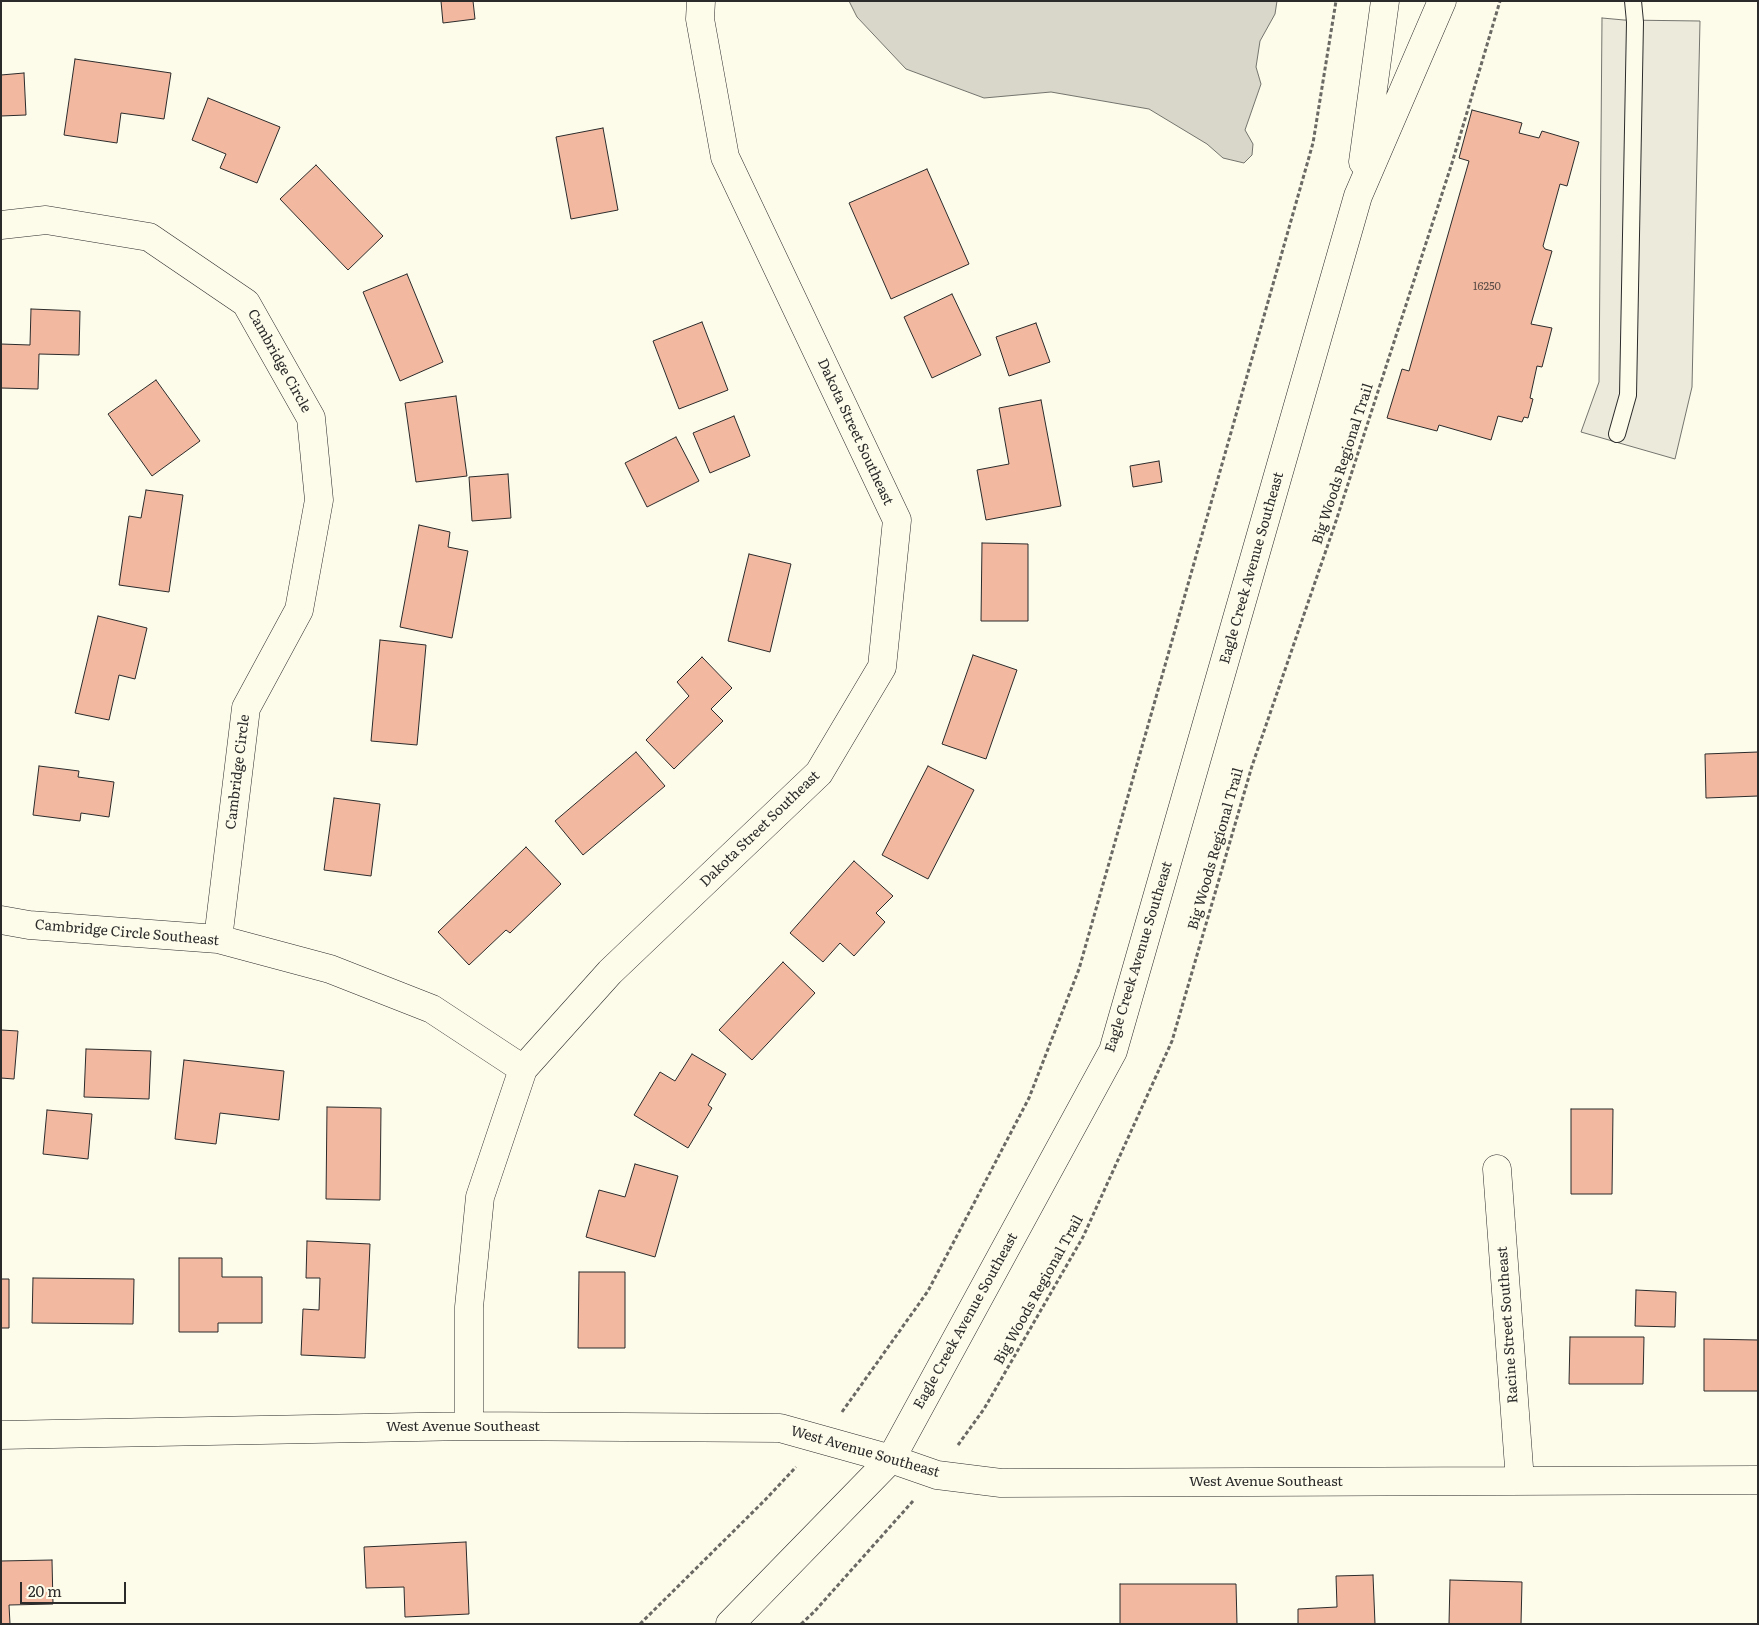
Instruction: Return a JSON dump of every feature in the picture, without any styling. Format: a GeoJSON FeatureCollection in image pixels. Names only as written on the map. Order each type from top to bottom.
{"type":"FeatureCollection","features":[{"type":"Feature","properties":{"kind":"street","name":"Dakota Street Southeast"},"geometry":{"type":"LineString","coordinates":[[469,1426],[469,1306],[480,1197],[523,1070],[610,972],[819,773],[882,667],[896,520],[725,158],[700,19],[701,1]]}},
{"type":"Feature","properties":{"kind":"street","name":"Eagle Creek Avenue Southeast"},"geometry":{"type":"LineString","coordinates":[[1358,196],[1386,1]]}},
{"type":"Feature","properties":{"kind":"street","name":"Eagle Creek Avenue Southeast"},"geometry":{"type":"LineString","coordinates":[[730,1624],[891,1459],[1113,1051],[1358,196],[1442,1]]}},
{"type":"Feature","properties":{"kind":"street","name":"Cambridge Circle"},"geometry":{"type":"LineString","coordinates":[[1,225],[46,220],[149,237],[246,303],[310,418],[319,500],[316,518],[299,610],[246,708],[218,939]]}},
{"type":"Feature","properties":{"kind":"street","name":"Cambridge Circle Southeast"},"geometry":{"type":"LineString","coordinates":[[1,920],[29,925],[218,939],[330,970],[432,1009],[523,1070]]}},
{"type":"Feature","properties":{"kind":"street","name":"Racine Street Southeast"},"geometry":{"type":"LineString","coordinates":[[1497,1169],[1520,1481]]}},
{"type":"Feature","properties":{"kind":"street","name":"West Avenue Southeast"},"geometry":{"type":"LineString","coordinates":[[1,1435],[469,1426],[780,1428],[891,1459],[937,1475],[1001,1483],[1758,1480]]}},
{"type":"Feature","properties":{"kind":"lane"},"geometry":{"type":"LineString","coordinates":[[1617,434],[1628,395],[1635,22],[1633,1]]}},
{"type":"Feature","properties":{"kind":"path"},"geometry":{"type":"LineString","coordinates":[[640,1624],[765,1500],[822,1439],[928,1291],[1029,1098],[1079,969],[1313,143],[1336,1]]}},
{"type":"Feature","properties":{"kind":"path","name":"Big Woods Regional Trail"},"geometry":{"type":"LineString","coordinates":[[801,1624],[814,1612],[937,1475],[984,1408],[1084,1237],[1172,1041],[1252,766],[1335,524],[1452,163],[1500,1]]}},
{"type":"Feature","properties":{"kind":"shaded area"},"geometry":{"type":"Polygon","coordinates":[[[849,1],[1277,1],[1275,14],[1260,41],[1256,67],[1261,84],[1245,130],[1253,144],[1252,155],[1244,163],[1223,158],[1207,144],[1149,109],[1051,92],[984,98],[906,69],[857,17],[849,1]]]}},
{"type":"Feature","properties":{"kind":"shaded area"},"geometry":{"type":"Polygon","coordinates":[[[1602,18],[1700,21],[1692,387],[1675,459],[1581,432],[1599,382],[1602,18]]]}},
{"type":"Feature","properties":{"kind":"building"},"geometry":{"type":"Polygon","coordinates":[[[441,1],[473,1],[475,19],[443,23],[441,1]]]}},
{"type":"Feature","properties":{"kind":"building"},"geometry":{"type":"Polygon","coordinates":[[[75,59],[171,73],[164,119],[121,113],[117,143],[64,135],[75,59]]]}},
{"type":"Feature","properties":{"kind":"building"},"geometry":{"type":"Polygon","coordinates":[[[24,73],[26,115],[1,116],[1,75],[24,73]]]}},
{"type":"Feature","properties":{"kind":"building"},"geometry":{"type":"Polygon","coordinates":[[[208,98],[280,127],[257,183],[220,168],[226,154],[192,140],[208,98]]]}},
{"type":"Feature","properties":{"kind":"building"},"geometry":{"type":"Polygon","coordinates":[[[1472,110],[1522,123],[1519,133],[1539,138],[1542,131],[1579,142],[1567,186],[1560,184],[1543,246],[1545,249],[1552,251],[1531,324],[1552,328],[1542,367],[1537,366],[1530,398],[1533,399],[1528,418],[1524,417],[1522,422],[1498,416],[1491,440],[1439,425],[1437,431],[1387,418],[1402,369],[1409,371],[1469,161],[1459,158],[1472,110]]]}},
{"type":"Feature","properties":{"kind":"building"},"geometry":{"type":"Polygon","coordinates":[[[603,128],[618,210],[571,219],[556,137],[603,128]]]}},
{"type":"Feature","properties":{"kind":"building"},"geometry":{"type":"Polygon","coordinates":[[[316,165],[383,236],[348,270],[280,199],[316,165]]]}},
{"type":"Feature","properties":{"kind":"building"},"geometry":{"type":"Polygon","coordinates":[[[927,169],[969,264],[891,299],[849,203],[927,169]]]}},
{"type":"Feature","properties":{"kind":"building"},"geometry":{"type":"Polygon","coordinates":[[[407,274],[443,362],[400,381],[363,292],[407,274]]]}},
{"type":"Feature","properties":{"kind":"building"},"geometry":{"type":"Polygon","coordinates":[[[952,294],[981,355],[932,378],[904,317],[952,294]]]}},
{"type":"Feature","properties":{"kind":"building"},"geometry":{"type":"Polygon","coordinates":[[[31,309],[80,311],[79,355],[39,354],[38,389],[1,388],[1,344],[30,345],[31,309]]]}},
{"type":"Feature","properties":{"kind":"building"},"geometry":{"type":"Polygon","coordinates":[[[702,322],[728,390],[679,409],[653,341],[702,322]]]}},
{"type":"Feature","properties":{"kind":"building"},"geometry":{"type":"Polygon","coordinates":[[[1036,323],[1050,362],[1009,376],[996,337],[1036,323]]]}},
{"type":"Feature","properties":{"kind":"building"},"geometry":{"type":"Polygon","coordinates":[[[156,380],[200,441],[152,476],[108,414],[156,380]]]}},
{"type":"Feature","properties":{"kind":"building"},"geometry":{"type":"Polygon","coordinates":[[[456,396],[467,476],[416,482],[405,403],[456,396]]]}},
{"type":"Feature","properties":{"kind":"building"},"geometry":{"type":"Polygon","coordinates":[[[1041,400],[1061,506],[986,520],[977,470],[1009,464],[999,408],[1041,400]]]}},
{"type":"Feature","properties":{"kind":"building"},"geometry":{"type":"Polygon","coordinates":[[[734,416],[750,456],[710,473],[693,433],[734,416]]]}},
{"type":"Feature","properties":{"kind":"building"},"geometry":{"type":"Polygon","coordinates":[[[676,437],[699,481],[647,507],[625,463],[676,437]]]}},
{"type":"Feature","properties":{"kind":"building"},"geometry":{"type":"Polygon","coordinates":[[[1159,461],[1162,482],[1133,487],[1130,466],[1159,461]]]}},
{"type":"Feature","properties":{"kind":"building"},"geometry":{"type":"Polygon","coordinates":[[[508,474],[511,518],[472,521],[469,477],[508,474]]]}},
{"type":"Feature","properties":{"kind":"building"},"geometry":{"type":"Polygon","coordinates":[[[146,490],[183,495],[169,592],[119,585],[129,516],[141,518],[146,490]]]}},
{"type":"Feature","properties":{"kind":"building"},"geometry":{"type":"Polygon","coordinates":[[[419,525],[450,532],[448,547],[468,551],[452,638],[400,627],[419,525]]]}},
{"type":"Feature","properties":{"kind":"building"},"geometry":{"type":"Polygon","coordinates":[[[982,543],[1028,544],[1028,621],[981,621],[982,543]]]}},
{"type":"Feature","properties":{"kind":"building"},"geometry":{"type":"Polygon","coordinates":[[[749,554],[791,564],[770,652],[728,641],[749,554]]]}},
{"type":"Feature","properties":{"kind":"building"},"geometry":{"type":"Polygon","coordinates":[[[98,616],[147,628],[135,679],[119,675],[109,720],[75,713],[98,616]]]}},
{"type":"Feature","properties":{"kind":"building"},"geometry":{"type":"Polygon","coordinates":[[[380,640],[426,645],[417,745],[371,741],[380,640]]]}},
{"type":"Feature","properties":{"kind":"building"},"geometry":{"type":"Polygon","coordinates":[[[973,655],[1017,670],[986,759],[942,744],[973,655]]]}},
{"type":"Feature","properties":{"kind":"building"},"geometry":{"type":"Polygon","coordinates":[[[702,657],[732,688],[711,709],[723,721],[674,769],[646,740],[689,696],[677,682],[702,657]]]}},
{"type":"Feature","properties":{"kind":"building"},"geometry":{"type":"Polygon","coordinates":[[[636,752],[665,786],[583,855],[555,821],[636,752]]]}},
{"type":"Feature","properties":{"kind":"building"},"geometry":{"type":"Polygon","coordinates":[[[1758,752],[1758,796],[1706,798],[1705,754],[1758,752]]]}},
{"type":"Feature","properties":{"kind":"building"},"geometry":{"type":"Polygon","coordinates":[[[39,766],[79,771],[78,777],[114,782],[109,817],[81,813],[80,821],[33,815],[39,766]]]}},
{"type":"Feature","properties":{"kind":"building"},"geometry":{"type":"Polygon","coordinates":[[[928,766],[974,790],[928,879],[882,855],[928,766]]]}},
{"type":"Feature","properties":{"kind":"building"},"geometry":{"type":"Polygon","coordinates":[[[334,798],[380,804],[371,876],[324,870],[334,798]]]}},
{"type":"Feature","properties":{"kind":"building"},"geometry":{"type":"Polygon","coordinates":[[[526,847],[561,884],[510,933],[506,930],[469,965],[438,932],[526,847]]]}},
{"type":"Feature","properties":{"kind":"building"},"geometry":{"type":"Polygon","coordinates":[[[854,861],[893,896],[876,913],[885,922],[854,956],[840,943],[823,962],[790,933],[854,861]]]}},
{"type":"Feature","properties":{"kind":"building"},"geometry":{"type":"Polygon","coordinates":[[[783,962],[815,993],[752,1060],[719,1030],[783,962]]]}},
{"type":"Feature","properties":{"kind":"building"},"geometry":{"type":"Polygon","coordinates":[[[1,1030],[18,1031],[14,1079],[1,1078],[1,1030]]]}},
{"type":"Feature","properties":{"kind":"building"},"geometry":{"type":"Polygon","coordinates":[[[86,1049],[151,1051],[149,1099],[84,1097],[86,1049]]]}},
{"type":"Feature","properties":{"kind":"building"},"geometry":{"type":"Polygon","coordinates":[[[692,1054],[726,1074],[708,1105],[712,1108],[688,1148],[634,1115],[660,1072],[675,1081],[692,1054]]]}},
{"type":"Feature","properties":{"kind":"building"},"geometry":{"type":"Polygon","coordinates":[[[184,1060],[284,1071],[279,1120],[220,1113],[216,1144],[175,1139],[184,1060]]]}},
{"type":"Feature","properties":{"kind":"building"},"geometry":{"type":"Polygon","coordinates":[[[327,1107],[381,1108],[380,1200],[326,1199],[327,1107]]]}},
{"type":"Feature","properties":{"kind":"building"},"geometry":{"type":"Polygon","coordinates":[[[1571,1109],[1613,1109],[1612,1194],[1571,1194],[1571,1109]]]}},
{"type":"Feature","properties":{"kind":"building"},"geometry":{"type":"Polygon","coordinates":[[[47,1110],[92,1114],[88,1159],[43,1154],[47,1110]]]}},
{"type":"Feature","properties":{"kind":"building"},"geometry":{"type":"Polygon","coordinates":[[[635,1164],[678,1176],[655,1257],[586,1237],[599,1190],[625,1197],[635,1164]]]}},
{"type":"Feature","properties":{"kind":"building"},"geometry":{"type":"Polygon","coordinates":[[[307,1241],[370,1244],[365,1358],[301,1355],[303,1309],[319,1310],[320,1278],[306,1278],[307,1241]]]}},
{"type":"Feature","properties":{"kind":"building"},"geometry":{"type":"Polygon","coordinates":[[[179,1258],[222,1258],[222,1277],[262,1277],[262,1323],[218,1323],[218,1332],[179,1332],[179,1258]]]}},
{"type":"Feature","properties":{"kind":"building"},"geometry":{"type":"Polygon","coordinates":[[[579,1272],[625,1272],[625,1348],[578,1348],[579,1272]]]}},
{"type":"Feature","properties":{"kind":"building"},"geometry":{"type":"Polygon","coordinates":[[[33,1278],[134,1279],[133,1324],[32,1323],[33,1278]]]}},
{"type":"Feature","properties":{"kind":"building"},"geometry":{"type":"Polygon","coordinates":[[[1,1279],[9,1279],[9,1328],[1,1328],[1,1279]]]}},
{"type":"Feature","properties":{"kind":"building"},"geometry":{"type":"Polygon","coordinates":[[[1636,1290],[1676,1292],[1675,1327],[1635,1326],[1636,1290]]]}},
{"type":"Feature","properties":{"kind":"building"},"geometry":{"type":"Polygon","coordinates":[[[1570,1337],[1644,1337],[1643,1384],[1569,1384],[1570,1337]]]}},
{"type":"Feature","properties":{"kind":"building"},"geometry":{"type":"Polygon","coordinates":[[[1704,1339],[1758,1340],[1758,1391],[1704,1391],[1704,1339]]]}},
{"type":"Feature","properties":{"kind":"building"},"geometry":{"type":"Polygon","coordinates":[[[466,1542],[469,1614],[405,1617],[404,1587],[366,1588],[364,1547],[466,1542]]]}},
{"type":"Feature","properties":{"kind":"building"},"geometry":{"type":"Polygon","coordinates":[[[52,1560],[53,1604],[9,1605],[10,1624],[1,1624],[1,1561],[52,1560]]]}},
{"type":"Feature","properties":{"kind":"building"},"geometry":{"type":"Polygon","coordinates":[[[1373,1575],[1375,1624],[1298,1624],[1298,1609],[1337,1607],[1336,1576],[1373,1575]]]}},
{"type":"Feature","properties":{"kind":"building"},"geometry":{"type":"Polygon","coordinates":[[[1450,1580],[1522,1582],[1521,1624],[1449,1624],[1450,1580]]]}},
{"type":"Feature","properties":{"kind":"building"},"geometry":{"type":"Polygon","coordinates":[[[1120,1584],[1236,1584],[1237,1624],[1120,1624],[1120,1584]]]}}]}
